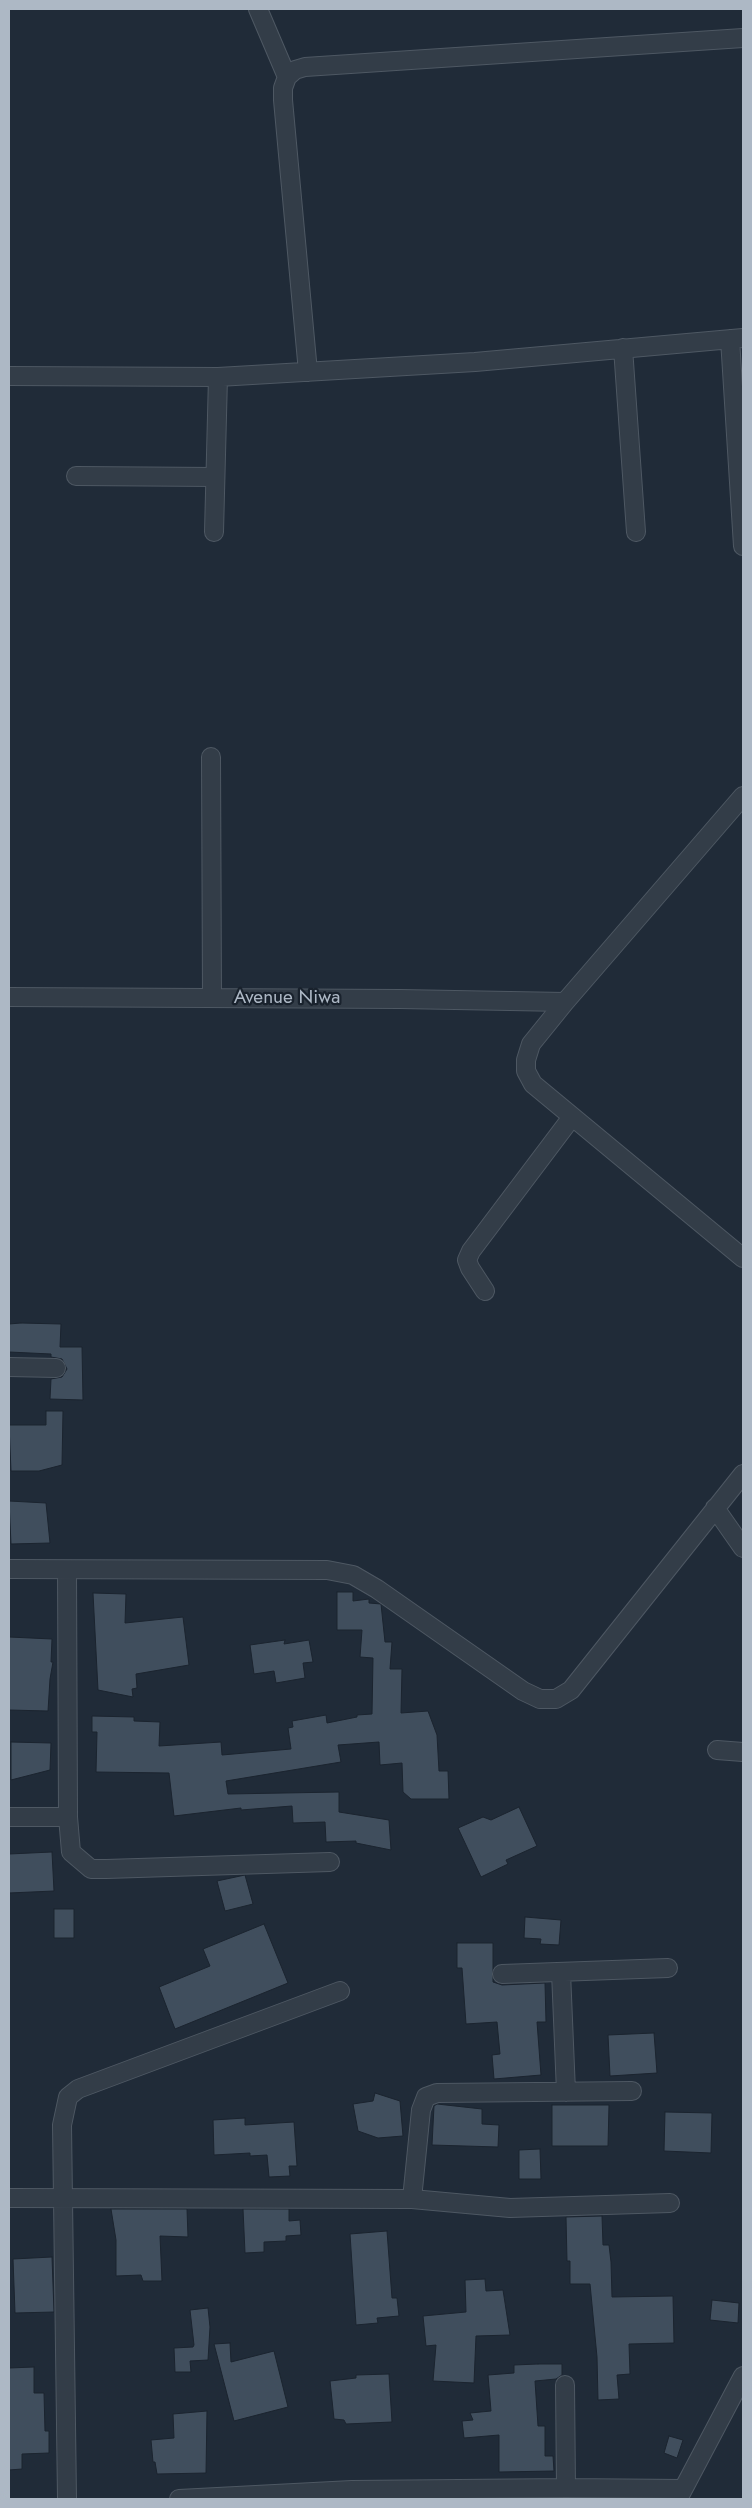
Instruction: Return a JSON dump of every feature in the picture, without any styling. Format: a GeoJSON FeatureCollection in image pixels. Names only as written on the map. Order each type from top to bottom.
{"type":"FeatureCollection","features":[{"type":"Feature","properties":{"kind":"street"},"geometry":{"type":"LineString","coordinates":[[258,9],[287,77]]}},
{"type":"Feature","properties":{"kind":"street"},"geometry":{"type":"LineString","coordinates":[[308,372],[283,100],[283,88],[287,77],[295,70],[305,67],[743,38]]}},
{"type":"Feature","properties":{"kind":"street"},"geometry":{"type":"LineString","coordinates":[[9,376],[218,377],[475,362],[737,338],[743,546]]}},
{"type":"Feature","properties":{"kind":"street"},"geometry":{"type":"LineString","coordinates":[[623,348],[636,532]]}},
{"type":"Feature","properties":{"kind":"street"},"geometry":{"type":"LineString","coordinates":[[214,532],[218,377]]}},
{"type":"Feature","properties":{"kind":"street"},"geometry":{"type":"LineString","coordinates":[[76,476],[215,477]]}},
{"type":"Feature","properties":{"kind":"street"},"geometry":{"type":"LineString","coordinates":[[212,757],[212,998]]}},
{"type":"Feature","properties":{"kind":"street"},"geometry":{"type":"LineString","coordinates":[[743,796],[565,1002],[531,1044],[526,1060],[526,1071],[533,1084],[743,1258]]}},
{"type":"Feature","properties":{"kind":"street","name":"Avenue Niwa"},"geometry":{"type":"LineString","coordinates":[[9,997],[565,1002]]}},
{"type":"Feature","properties":{"kind":"street"},"geometry":{"type":"LineString","coordinates":[[485,1291],[467,1260],[471,1250],[572,1117]]}},
{"type":"Feature","properties":{"kind":"street"},"geometry":{"type":"LineString","coordinates":[[9,1367],[56,1368]]}},
{"type":"Feature","properties":{"kind":"street"},"geometry":{"type":"LineString","coordinates":[[9,1569],[328,1570],[353,1575],[377,1589],[524,1691],[540,1699],[556,1699],[571,1690],[714,1508],[743,1474]]}},
{"type":"Feature","properties":{"kind":"street"},"geometry":{"type":"LineString","coordinates":[[714,1508],[743,1548]]}},
{"type":"Feature","properties":{"kind":"street"},"geometry":{"type":"LineString","coordinates":[[67,1570],[68,1817],[72,1852],[91,1869],[330,1862]]}},
{"type":"Feature","properties":{"kind":"street"},"geometry":{"type":"LineString","coordinates":[[717,1750],[743,1752]]}},
{"type":"Feature","properties":{"kind":"street"},"geometry":{"type":"LineString","coordinates":[[9,1817],[68,1817]]}},
{"type":"Feature","properties":{"kind":"street"},"geometry":{"type":"LineString","coordinates":[[502,1974],[668,1968]]}},
{"type":"Feature","properties":{"kind":"street"},"geometry":{"type":"LineString","coordinates":[[561,1972],[566,2092]]}},
{"type":"Feature","properties":{"kind":"street"},"geometry":{"type":"LineString","coordinates":[[67,2499],[62,2125],[68,2097],[78,2089],[340,1991]]}},
{"type":"Feature","properties":{"kind":"street"},"geometry":{"type":"LineString","coordinates":[[412,2199],[422,2110],[426,2098],[436,2093],[632,2091]]}},
{"type":"Feature","properties":{"kind":"street"},"geometry":{"type":"LineString","coordinates":[[9,2198],[412,2199],[510,2208],[562,2208],[670,2203]]}},
{"type":"Feature","properties":{"kind":"street"},"geometry":{"type":"LineString","coordinates":[[179,2499],[566,2488],[680,2494],[743,2376]]}},
{"type":"Feature","properties":{"kind":"street"},"geometry":{"type":"LineString","coordinates":[[565,2386],[566,2488]]}},
{"type":"Feature","properties":{"kind":"building"},"geometry":{"type":"Polygon","coordinates":[[[9,1324],[61,1324],[60,1347],[82,1347],[83,1400],[50,1399],[51,1379],[62,1377],[67,1369],[62,1359],[51,1357],[51,1354],[9,1352],[9,1324]]]}},
{"type":"Feature","properties":{"kind":"building"},"geometry":{"type":"Polygon","coordinates":[[[46,1411],[63,1411],[62,1465],[39,1471],[11,1471],[9,1425],[46,1425],[46,1411]]]}},
{"type":"Feature","properties":{"kind":"building"},"geometry":{"type":"Polygon","coordinates":[[[9,1501],[46,1503],[50,1543],[11,1544],[9,1501]]]}},
{"type":"Feature","properties":{"kind":"building"},"geometry":{"type":"Polygon","coordinates":[[[337,1592],[353,1592],[353,1601],[369,1599],[369,1603],[381,1604],[385,1642],[392,1642],[390,1669],[402,1669],[401,1713],[428,1711],[437,1735],[439,1771],[448,1771],[449,1799],[411,1799],[403,1792],[402,1763],[380,1765],[379,1742],[338,1745],[341,1762],[226,1781],[228,1794],[339,1792],[339,1812],[389,1820],[391,1850],[356,1843],[356,1841],[326,1842],[325,1822],[293,1823],[292,1806],[241,1810],[241,1808],[174,1816],[169,1773],[96,1772],[97,1732],[92,1732],[92,1716],[134,1717],[134,1721],[160,1722],[159,1746],[221,1742],[222,1755],[291,1749],[288,1728],[293,1727],[292,1721],[326,1715],[327,1723],[357,1717],[357,1715],[372,1714],[373,1658],[360,1657],[362,1630],[337,1630],[337,1592]]]}},
{"type":"Feature","properties":{"kind":"building"},"geometry":{"type":"Polygon","coordinates":[[[93,1593],[126,1594],[125,1623],[183,1617],[189,1665],[136,1674],[137,1688],[132,1689],[133,1697],[98,1690],[93,1593]]]}},
{"type":"Feature","properties":{"kind":"building"},"geometry":{"type":"Polygon","coordinates":[[[9,1637],[52,1639],[51,1662],[53,1662],[48,1711],[9,1710],[9,1637]]]}},
{"type":"Feature","properties":{"kind":"building"},"geometry":{"type":"Polygon","coordinates":[[[285,1640],[284,1644],[309,1640],[313,1662],[303,1663],[305,1678],[276,1683],[274,1671],[254,1674],[250,1645],[285,1640]]]}},
{"type":"Feature","properties":{"kind":"building"},"geometry":{"type":"Polygon","coordinates":[[[11,1742],[51,1743],[50,1770],[11,1780],[11,1742]]]}},
{"type":"Feature","properties":{"kind":"building"},"geometry":{"type":"Polygon","coordinates":[[[519,1807],[537,1846],[506,1860],[508,1864],[481,1877],[458,1828],[483,1817],[491,1820],[519,1807]]]}},
{"type":"Feature","properties":{"kind":"building"},"geometry":{"type":"Polygon","coordinates":[[[52,1852],[54,1891],[9,1893],[9,1854],[52,1852]]]}},
{"type":"Feature","properties":{"kind":"building"},"geometry":{"type":"Polygon","coordinates":[[[245,1875],[253,1904],[225,1911],[217,1881],[245,1875]]]}},
{"type":"Feature","properties":{"kind":"building"},"geometry":{"type":"Polygon","coordinates":[[[54,1909],[74,1909],[74,1938],[54,1938],[54,1909]]]}},
{"type":"Feature","properties":{"kind":"building"},"geometry":{"type":"Polygon","coordinates":[[[525,1917],[561,1920],[559,1945],[540,1944],[541,1939],[524,1938],[525,1917]]]}},
{"type":"Feature","properties":{"kind":"building"},"geometry":{"type":"Polygon","coordinates":[[[264,1924],[288,1983],[175,2029],[159,1987],[210,1966],[203,1949],[264,1924]]]}},
{"type":"Feature","properties":{"kind":"building"},"geometry":{"type":"Polygon","coordinates":[[[457,1943],[493,1943],[493,1982],[502,1985],[545,1983],[546,2022],[537,2022],[541,2075],[494,2079],[492,2055],[500,2054],[497,2022],[466,2024],[462,1968],[457,1968],[457,1943]]]}},
{"type":"Feature","properties":{"kind":"building"},"geometry":{"type":"Polygon","coordinates":[[[654,2033],[657,2073],[610,2076],[608,2035],[654,2033]]]}},
{"type":"Feature","properties":{"kind":"building"},"geometry":{"type":"Polygon","coordinates":[[[375,2093],[400,2101],[403,2136],[378,2138],[358,2131],[353,2104],[373,2101],[375,2093]]]}},
{"type":"Feature","properties":{"kind":"building"},"geometry":{"type":"Polygon","coordinates":[[[437,2104],[482,2109],[482,2124],[499,2125],[498,2147],[432,2145],[434,2106],[437,2104]]]}},
{"type":"Feature","properties":{"kind":"building"},"geometry":{"type":"Polygon","coordinates":[[[552,2105],[609,2105],[608,2146],[552,2146],[552,2105]]]}},
{"type":"Feature","properties":{"kind":"building"},"geometry":{"type":"Polygon","coordinates":[[[665,2112],[712,2113],[711,2153],[664,2151],[665,2112]]]}},
{"type":"Feature","properties":{"kind":"building"},"geometry":{"type":"Polygon","coordinates":[[[245,2118],[245,2125],[294,2122],[297,2166],[289,2166],[290,2176],[269,2177],[267,2155],[250,2156],[250,2153],[214,2155],[213,2120],[245,2118]]]}},
{"type":"Feature","properties":{"kind":"building"},"geometry":{"type":"Polygon","coordinates":[[[540,2149],[541,2179],[519,2179],[519,2150],[540,2149]]]}},
{"type":"Feature","properties":{"kind":"building"},"geometry":{"type":"Polygon","coordinates":[[[111,2209],[187,2209],[188,2237],[160,2236],[162,2281],[143,2281],[141,2275],[116,2276],[116,2240],[111,2209]]]}},
{"type":"Feature","properties":{"kind":"building"},"geometry":{"type":"Polygon","coordinates":[[[243,2209],[289,2209],[289,2221],[300,2220],[301,2235],[286,2236],[286,2241],[264,2242],[264,2252],[245,2253],[243,2209]]]}},
{"type":"Feature","properties":{"kind":"building"},"geometry":{"type":"Polygon","coordinates":[[[602,2216],[603,2245],[609,2245],[612,2297],[673,2296],[674,2343],[629,2344],[630,2374],[617,2375],[619,2399],[598,2400],[597,2357],[590,2284],[570,2284],[570,2261],[567,2261],[566,2217],[602,2216]]]}},
{"type":"Feature","properties":{"kind":"building"},"geometry":{"type":"Polygon","coordinates":[[[387,2231],[392,2298],[397,2298],[399,2316],[377,2318],[378,2323],[356,2325],[350,2234],[387,2231]]]}},
{"type":"Feature","properties":{"kind":"building"},"geometry":{"type":"Polygon","coordinates":[[[52,2257],[54,2312],[15,2313],[13,2259],[52,2257]]]}},
{"type":"Feature","properties":{"kind":"building"},"geometry":{"type":"Polygon","coordinates":[[[485,2279],[486,2291],[503,2290],[510,2335],[476,2336],[474,2383],[433,2381],[436,2345],[426,2346],[423,2316],[466,2312],[465,2280],[485,2279]]]}},
{"type":"Feature","properties":{"kind":"building"},"geometry":{"type":"Polygon","coordinates":[[[712,2300],[739,2303],[738,2323],[710,2320],[712,2300]]]}},
{"type":"Feature","properties":{"kind":"building"},"geometry":{"type":"Polygon","coordinates":[[[208,2308],[210,2327],[208,2360],[190,2361],[191,2372],[175,2372],[174,2348],[193,2347],[194,2345],[190,2310],[208,2308]]]}},
{"type":"Feature","properties":{"kind":"building"},"geometry":{"type":"Polygon","coordinates":[[[230,2343],[231,2362],[274,2351],[288,2407],[234,2421],[214,2344],[230,2343]]]}},
{"type":"Feature","properties":{"kind":"building"},"geometry":{"type":"Polygon","coordinates":[[[562,2364],[562,2375],[556,2379],[535,2381],[538,2426],[545,2426],[545,2456],[553,2456],[554,2471],[499,2472],[499,2435],[464,2438],[462,2421],[473,2420],[470,2413],[491,2411],[488,2375],[514,2373],[514,2365],[562,2364]]]}},
{"type":"Feature","properties":{"kind":"building"},"geometry":{"type":"Polygon","coordinates":[[[34,2367],[34,2393],[44,2393],[45,2431],[49,2431],[49,2453],[22,2454],[22,2469],[9,2470],[9,2368],[34,2367]]]}},
{"type":"Feature","properties":{"kind":"building"},"geometry":{"type":"Polygon","coordinates":[[[389,2374],[392,2422],[346,2424],[344,2420],[334,2419],[330,2381],[356,2378],[356,2375],[389,2374]]]}},
{"type":"Feature","properties":{"kind":"building"},"geometry":{"type":"Polygon","coordinates":[[[207,2411],[206,2473],[157,2474],[155,2462],[153,2462],[151,2440],[174,2438],[173,2414],[207,2411]]]}},
{"type":"Feature","properties":{"kind":"building"},"geometry":{"type":"Polygon","coordinates":[[[669,2436],[683,2440],[677,2458],[664,2453],[669,2436]]]}}]}
